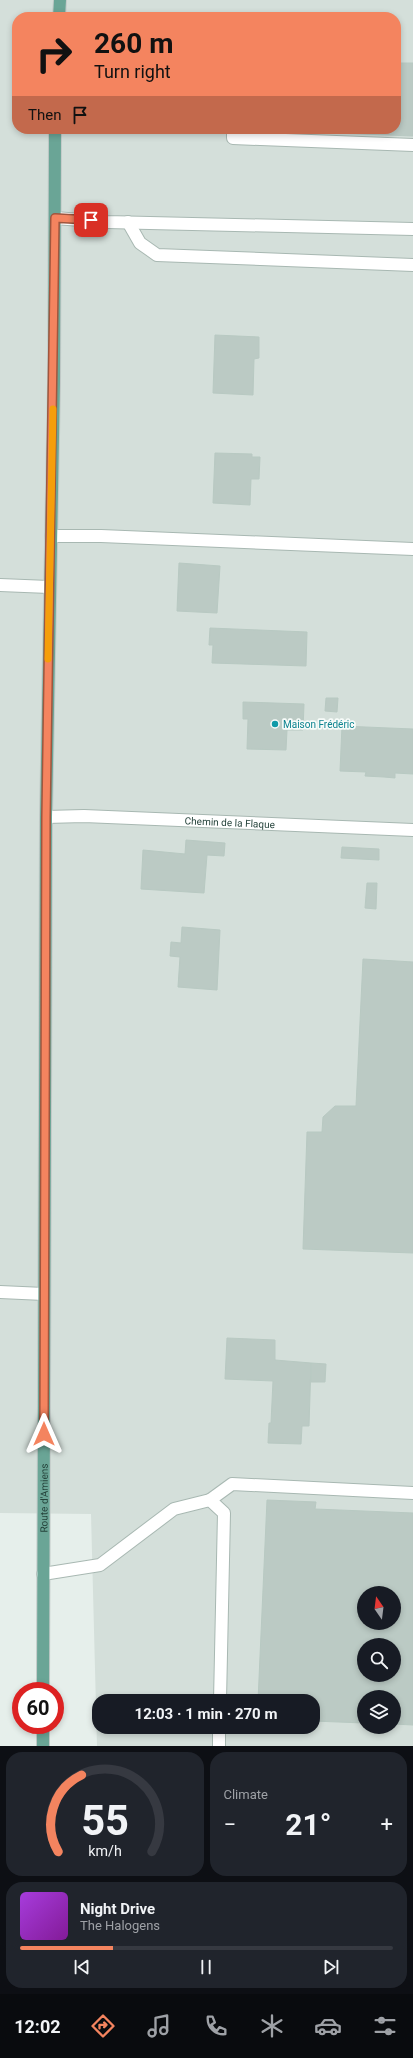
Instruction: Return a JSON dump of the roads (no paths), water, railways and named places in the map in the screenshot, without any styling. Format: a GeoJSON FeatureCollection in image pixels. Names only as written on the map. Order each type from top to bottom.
{"type":"FeatureCollection","features":[{"type":"Feature","properties":{"kind":"main road"},"geometry":{"type":"LineString","coordinates":[[59,12],[60,0]]}},
{"type":"Feature","properties":{"kind":"main road","name":"Route d'Amiens"},"geometry":{"type":"LineString","coordinates":[[43,1682],[46,817],[51,536],[55,134]]}},
{"type":"Feature","properties":{"kind":"main road"},"geometry":{"type":"LineString","coordinates":[[43,1734],[43,1746]]}},
{"type":"Feature","properties":{"kind":"lane"},"geometry":{"type":"LineString","coordinates":[[233,134],[233,138],[413,145]]}},
{"type":"Feature","properties":{"kind":"lane"},"geometry":{"type":"LineString","coordinates":[[55,218],[128,222],[413,229]]}},
{"type":"Feature","properties":{"kind":"lane"},"geometry":{"type":"LineString","coordinates":[[128,222],[140,243],[157,255],[413,265]]}},
{"type":"Feature","properties":{"kind":"lane"},"geometry":{"type":"LineString","coordinates":[[51,536],[101,536],[413,549]]}},
{"type":"Feature","properties":{"kind":"lane"},"geometry":{"type":"LineString","coordinates":[[0,584],[50,587]]}},
{"type":"Feature","properties":{"kind":"lane","name":"Chemin de la Flaque"},"geometry":{"type":"LineString","coordinates":[[46,817],[84,816],[413,830]]}},
{"type":"Feature","properties":{"kind":"lane"},"geometry":{"type":"LineString","coordinates":[[0,1292],[44,1294]]}},
{"type":"Feature","properties":{"kind":"lane"},"geometry":{"type":"LineString","coordinates":[[43,1574],[100,1565],[174,1508],[210,1500],[232,1484],[413,1493]]}},
{"type":"Feature","properties":{"kind":"lane"},"geometry":{"type":"LineString","coordinates":[[210,1500],[224,1513],[220,1694]]}},
{"type":"Feature","properties":{"kind":"lane"},"geometry":{"type":"LineString","coordinates":[[219,1734],[219,1746]]}},
{"type":"Feature","properties":{"kind":"place","name":"Maison Frédéric"},"geometry":{"type":"Point","coordinates":[275,724]}}]}
